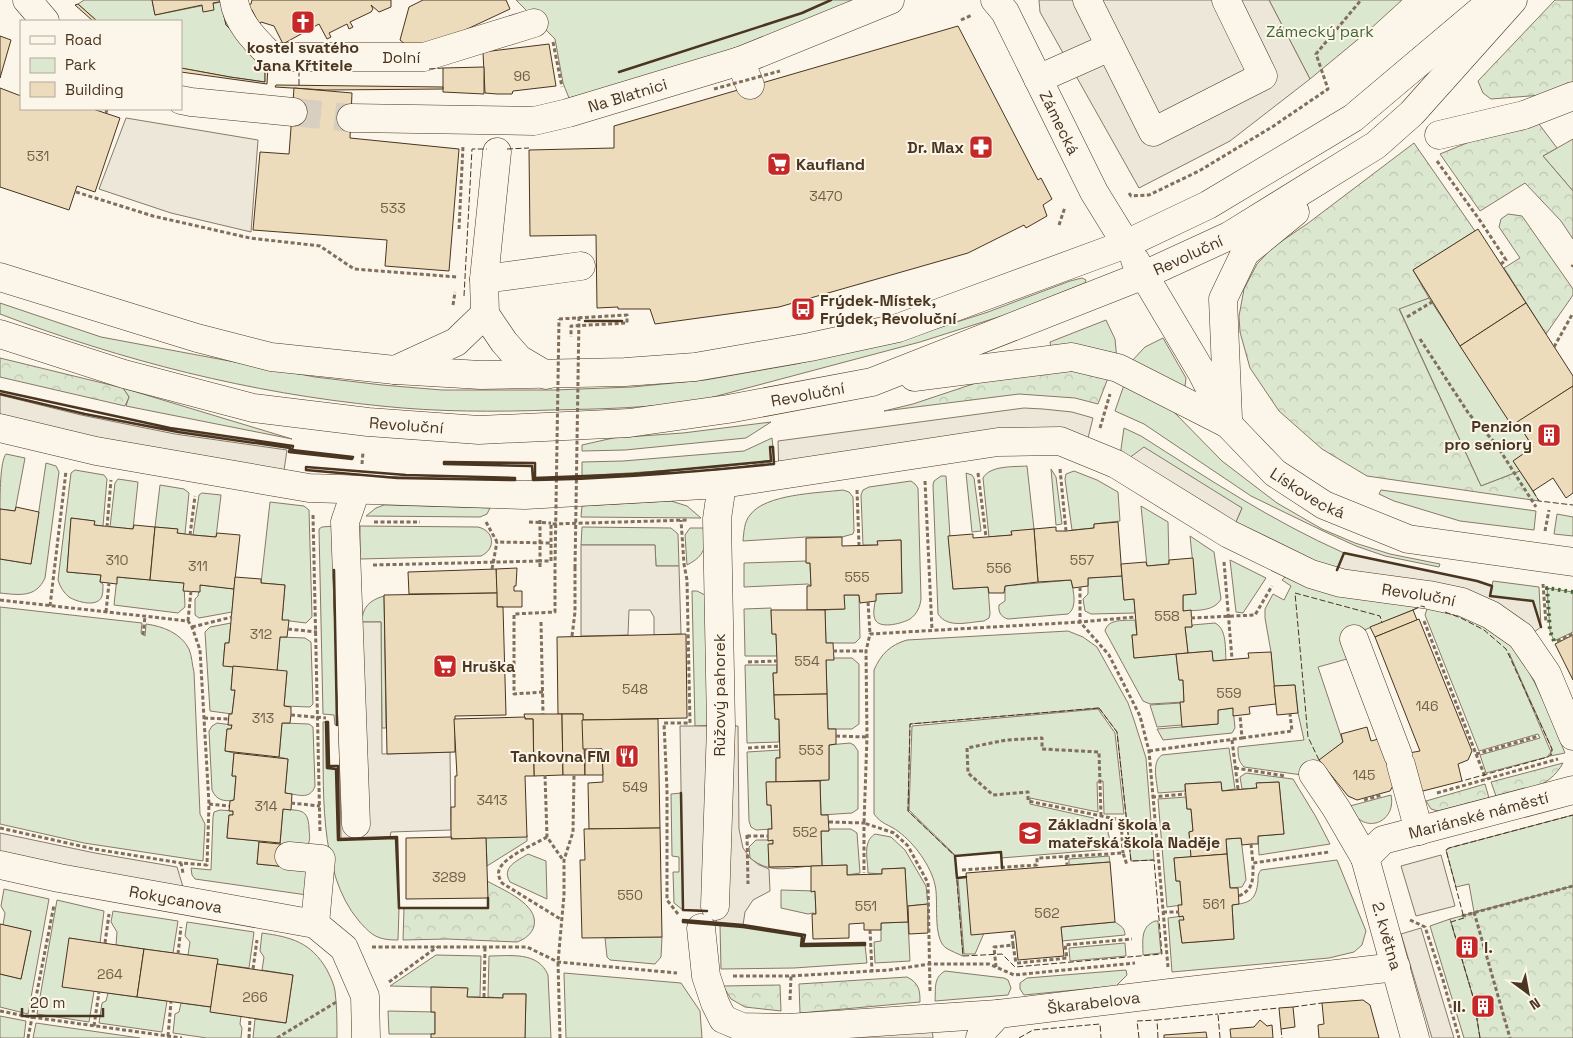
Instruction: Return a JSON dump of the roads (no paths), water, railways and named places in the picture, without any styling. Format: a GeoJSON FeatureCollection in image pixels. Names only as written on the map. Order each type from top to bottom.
{"type":"FeatureCollection","features":[{"type":"Feature","properties":{"kind":"street"},"geometry":{"type":"LineString","coordinates":[[27,0],[44,20]]}},
{"type":"Feature","properties":{"kind":"street","name":"Dolní"},"geometry":{"type":"LineString","coordinates":[[234,0],[235,9],[250,35],[272,57],[424,57],[534,23]]}},
{"type":"Feature","properties":{"kind":"street","name":"Na Blatnici"},"geometry":{"type":"LineString","coordinates":[[351,118],[534,121],[745,73],[890,0]]}},
{"type":"Feature","properties":{"kind":"street"},"geometry":{"type":"LineString","coordinates":[[1087,0],[1153,132],[1263,76],[1226,0]]}},
{"type":"Feature","properties":{"kind":"street"},"geometry":{"type":"LineString","coordinates":[[0,277],[197,338],[271,357],[395,370],[481,375],[546,375],[695,366],[810,347],[890,330],[1126,244],[1208,204],[1353,118],[1493,0]]}},
{"type":"Feature","properties":{"kind":"street","name":"Revoluční"},"geometry":{"type":"LineString","coordinates":[[0,334],[124,374],[253,408],[368,422],[479,430],[629,423],[728,409],[872,382],[1144,275],[1229,236],[1376,145],[1412,113],[1513,0]]}},
{"type":"Feature","properties":{"kind":"street","name":"Zámecká"},"geometry":{"type":"LineString","coordinates":[[985,7],[1005,12],[1094,192],[1144,275]]}},
{"type":"Feature","properties":{"kind":"street"},"geometry":{"type":"LineString","coordinates":[[1038,78],[1110,47]]}},
{"type":"Feature","properties":{"kind":"street"},"geometry":{"type":"LineString","coordinates":[[1436,145],[1573,96]]}},
{"type":"Feature","properties":{"kind":"street"},"geometry":{"type":"LineString","coordinates":[[182,100],[293,112]]}},
{"type":"Feature","properties":{"kind":"street"},"geometry":{"type":"LineString","coordinates":[[872,382],[1072,356],[1118,368],[1228,424],[1223,299],[1245,253],[1376,145]]}},
{"type":"Feature","properties":{"kind":"street"},"geometry":{"type":"LineString","coordinates":[[497,152],[484,279],[485,314],[504,342],[519,359],[546,375]]}},
{"type":"Feature","properties":{"kind":"street"},"geometry":{"type":"LineString","coordinates":[[484,279],[581,266]]}},
{"type":"Feature","properties":{"kind":"street","name":"Lískovecká"},"geometry":{"type":"LineString","coordinates":[[1144,275],[1200,371],[1228,424],[1275,473],[1324,505],[1408,539],[1573,562]]}},
{"type":"Feature","properties":{"kind":"street"},"geometry":{"type":"LineString","coordinates":[[395,370],[456,342],[485,314]]}},
{"type":"Feature","properties":{"kind":"street","name":"Revoluční"},"geometry":{"type":"LineString","coordinates":[[0,428],[96,451],[309,488],[525,495],[722,484],[998,442],[1060,441],[1116,464],[1229,534],[1311,574],[1341,584],[1422,593],[1462,602],[1491,615],[1521,636],[1547,674],[1567,747]]}},
{"type":"Feature","properties":{"kind":"street","name":"Růžový pahorek"},"geometry":{"type":"LineString","coordinates":[[706,976],[708,917],[721,726],[717,519],[722,484]]}},
{"type":"Feature","properties":{"kind":"street"},"geometry":{"type":"LineString","coordinates":[[356,490],[345,522],[356,824]]}},
{"type":"Feature","properties":{"kind":"street"},"geometry":{"type":"LineString","coordinates":[[1354,638],[1400,760],[1409,800],[1419,831]]}},
{"type":"Feature","properties":{"kind":"street","name":"2. května"},"geometry":{"type":"LineString","coordinates":[[1301,775],[1336,808],[1374,849],[1396,968],[1416,1038]]}},
{"type":"Feature","properties":{"kind":"street","name":"Mariánské náměstí"},"geometry":{"type":"LineString","coordinates":[[1374,849],[1419,831],[1573,790]]}},
{"type":"Feature","properties":{"kind":"street"},"geometry":{"type":"LineString","coordinates":[[289,856],[321,859],[319,899],[315,924]]}},
{"type":"Feature","properties":{"kind":"street","name":"Rokycanova"},"geometry":{"type":"LineString","coordinates":[[0,865],[59,878],[315,924],[344,948],[366,996],[366,1038]]}},
{"type":"Feature","properties":{"kind":"street","name":"Škarabelova"},"geometry":{"type":"LineString","coordinates":[[706,976],[714,1003],[723,1019],[742,1027],[788,1028],[998,1014],[1396,968]]}},
{"type":"Feature","properties":{"kind":"street"},"geometry":{"type":"LineString","coordinates":[[980,1038],[984,1029],[998,1014]]}},
{"type":"Feature","properties":{"kind":"tunnel"},"geometry":{"type":"LineString","coordinates":[[293,112],[351,118]]}},
{"type":"Feature","properties":{"kind":"place","name":"kostel svatého Jana Křtitele"},"geometry":{"type":"Point","coordinates":[303,22]}},
{"type":"Feature","properties":{"kind":"place","name":"Dr. Max"},"geometry":{"type":"Point","coordinates":[981,147]}},
{"type":"Feature","properties":{"kind":"place","name":"Kaufland"},"geometry":{"type":"Point","coordinates":[779,164]}},
{"type":"Feature","properties":{"kind":"place","name":"Frýdek-Místek, Frýdek, Revoluční"},"geometry":{"type":"Point","coordinates":[803,309]}},
{"type":"Feature","properties":{"kind":"place","name":"Penzion pro seniory"},"geometry":{"type":"Point","coordinates":[1549,435]}},
{"type":"Feature","properties":{"kind":"place","name":"Hruška"},"geometry":{"type":"Point","coordinates":[445,666]}},
{"type":"Feature","properties":{"kind":"place","name":"Tankovna FM"},"geometry":{"type":"Point","coordinates":[627,756]}},
{"type":"Feature","properties":{"kind":"place","name":"Základní škola a mateřská škola Naděje"},"geometry":{"type":"Point","coordinates":[1030,833]}},
{"type":"Feature","properties":{"kind":"place","name":"I."},"geometry":{"type":"Point","coordinates":[1467,947]}},
{"type":"Feature","properties":{"kind":"place","name":"II."},"geometry":{"type":"Point","coordinates":[1483,1006]}},
{"type":"Feature","properties":{"kind":"park label","name":"Zámecký park"},"geometry":{"type":"Point","coordinates":[1320,31]}}]}
